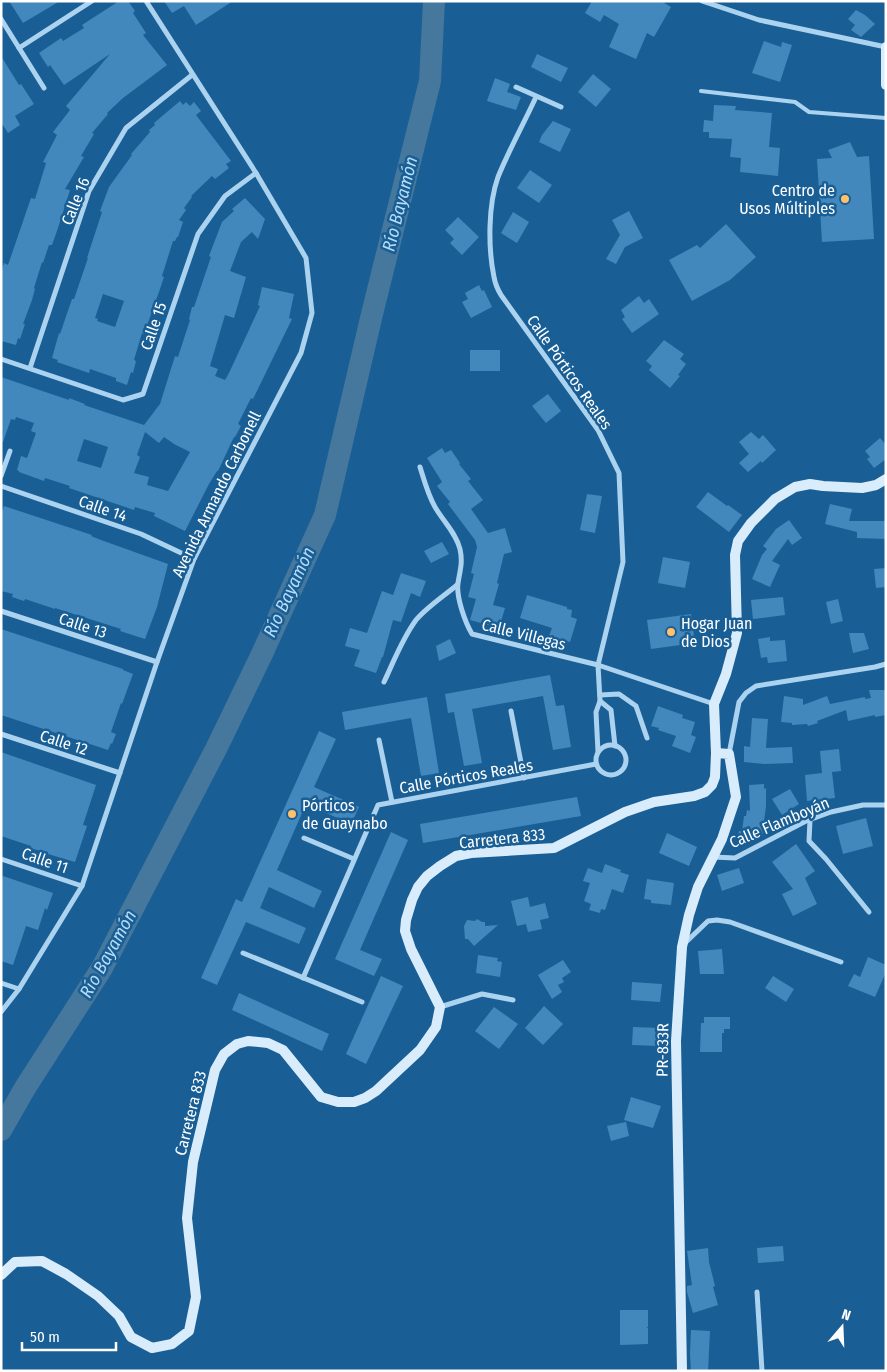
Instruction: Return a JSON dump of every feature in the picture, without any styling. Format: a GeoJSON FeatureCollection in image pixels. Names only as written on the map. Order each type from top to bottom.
{"type":"FeatureCollection","features":[{"type":"Feature","properties":{"kind":"street"},"geometry":{"type":"LineString","coordinates":[[20,48],[92,1]]}},
{"type":"Feature","properties":{"kind":"street","name":"Avenida Armando Carbonell"},"geometry":{"type":"LineString","coordinates":[[1,1012],[19,989],[82,886],[157,662],[194,559],[300,352],[312,313],[306,258],[256,173],[146,1]]}},
{"type":"Feature","properties":{"kind":"street"},"geometry":{"type":"LineString","coordinates":[[702,1],[759,20],[886,47],[886,85]]}},
{"type":"Feature","properties":{"kind":"street"},"geometry":{"type":"LineString","coordinates":[[1,19],[44,88]]}},
{"type":"Feature","properties":{"kind":"street","name":"Calle 16"},"geometry":{"type":"LineString","coordinates":[[30,368],[89,191],[126,128],[192,75]]}},
{"type":"Feature","properties":{"kind":"street"},"geometry":{"type":"LineString","coordinates":[[516,87],[560,107]]}},
{"type":"Feature","properties":{"kind":"street","name":"Calle Pórticos Reales"},"geometry":{"type":"LineString","coordinates":[[536,96],[498,178],[493,195],[490,226],[491,254],[494,279],[501,295],[598,430],[619,473],[623,562],[598,665],[600,695],[596,712],[598,752]]}},
{"type":"Feature","properties":{"kind":"street","name":"Calle 15"},"geometry":{"type":"LineString","coordinates":[[30,368],[123,400],[143,394],[198,234],[225,196],[256,173]]}},
{"type":"Feature","properties":{"kind":"street"},"geometry":{"type":"LineString","coordinates":[[1,359],[30,368]]}},
{"type":"Feature","properties":{"kind":"street"},"geometry":{"type":"LineString","coordinates":[[1,476],[10,451]]}},
{"type":"Feature","properties":{"kind":"street","name":"Calle Villegas"},"geometry":{"type":"LineString","coordinates":[[420,467],[433,505],[453,533],[460,548],[462,563],[457,585],[461,608],[466,624],[472,634],[598,665],[714,704]]}},
{"type":"Feature","properties":{"kind":"street","name":"Carretera 833"},"geometry":{"type":"LineString","coordinates":[[1,1276],[15,1262],[42,1261],[66,1274],[98,1296],[119,1316],[131,1337],[152,1348],[172,1344],[189,1331],[196,1297],[187,1218],[193,1162],[215,1070],[224,1054],[237,1044],[248,1042],[268,1043],[283,1050],[321,1097],[338,1102],[354,1102],[376,1091],[420,1050],[436,1027],[440,1007],[410,949],[405,931],[412,900],[418,887],[427,876],[456,856],[471,853],[554,848],[625,812],[654,802],[694,796],[705,792],[712,785],[715,778],[714,704],[726,674],[737,632],[735,555],[738,542],[751,523],[775,499],[795,488],[810,484],[862,488],[876,485],[886,479]]}},
{"type":"Feature","properties":{"kind":"street","name":"Calle 14"},"geometry":{"type":"LineString","coordinates":[[1,486],[141,534],[194,559]]}},
{"type":"Feature","properties":{"kind":"street"},"geometry":{"type":"LineString","coordinates":[[384,682],[398,650],[417,619],[457,585]]}},
{"type":"Feature","properties":{"kind":"street","name":"Calle 13"},"geometry":{"type":"LineString","coordinates":[[1,611],[157,662]]}},
{"type":"Feature","properties":{"kind":"street"},"geometry":{"type":"LineString","coordinates":[[716,753],[729,754],[739,702],[746,693],[756,686],[886,664]]}},
{"type":"Feature","properties":{"kind":"street"},"geometry":{"type":"LineString","coordinates":[[600,695],[619,694],[636,706],[647,738]]}},
{"type":"Feature","properties":{"kind":"street"},"geometry":{"type":"LineString","coordinates":[[600,701],[611,710],[615,746]]}},
{"type":"Feature","properties":{"kind":"street"},"geometry":{"type":"LineString","coordinates":[[511,711],[524,778]]}},
{"type":"Feature","properties":{"kind":"street","name":"Calle 12"},"geometry":{"type":"LineString","coordinates":[[1,734],[120,773]]}},
{"type":"Feature","properties":{"kind":"street"},"geometry":{"type":"LineString","coordinates":[[379,740],[392,802]]}},
{"type":"Feature","properties":{"kind":"street"},"geometry":{"type":"LineString","coordinates":[[606,746],[615,746],[624,752],[626,762],[622,771],[612,776],[599,770],[596,764],[596,756],[606,746]]}},
{"type":"Feature","properties":{"kind":"street","name":"PR-833R"},"geometry":{"type":"LineString","coordinates":[[682,1371],[676,1041],[682,947],[698,887],[722,839],[736,798],[729,754]]}},
{"type":"Feature","properties":{"kind":"street","name":"Calle Pórticos Reales"},"geometry":{"type":"LineString","coordinates":[[303,978],[378,805],[596,764]]}},
{"type":"Feature","properties":{"kind":"street","name":"Calle Flamboyán"},"geometry":{"type":"LineString","coordinates":[[713,857],[736,858],[810,820],[831,812],[863,805],[886,805]]}},
{"type":"Feature","properties":{"kind":"street"},"geometry":{"type":"LineString","coordinates":[[810,820],[809,841],[826,859],[868,912]]}},
{"type":"Feature","properties":{"kind":"street"},"geometry":{"type":"LineString","coordinates":[[304,838],[354,859]]}},
{"type":"Feature","properties":{"kind":"street","name":"Calle 11"},"geometry":{"type":"LineString","coordinates":[[1,859],[82,886]]}},
{"type":"Feature","properties":{"kind":"street"},"geometry":{"type":"LineString","coordinates":[[682,947],[708,921],[717,920],[730,922],[840,962]]}},
{"type":"Feature","properties":{"kind":"street"},"geometry":{"type":"LineString","coordinates":[[244,953],[362,1002]]}},
{"type":"Feature","properties":{"kind":"street"},"geometry":{"type":"LineString","coordinates":[[1,983],[19,989]]}},
{"type":"Feature","properties":{"kind":"street"},"geometry":{"type":"LineString","coordinates":[[440,1007],[482,994],[513,1000]]}},
{"type":"Feature","properties":{"kind":"street"},"geometry":{"type":"LineString","coordinates":[[757,1292],[762,1371]]}},
{"type":"Feature","properties":{"kind":"lane"},"geometry":{"type":"LineString","coordinates":[[701,91],[795,102],[809,112],[886,118]]}},
{"type":"Feature","properties":{"kind":"building"},"geometry":{"type":"Polygon","coordinates":[[[9,1],[60,1],[23,23],[9,1]]]}},
{"type":"Feature","properties":{"kind":"building"},"geometry":{"type":"Polygon","coordinates":[[[119,1],[128,1],[135,11],[133,13],[146,33],[143,35],[167,65],[123,98],[107,113],[92,133],[94,134],[81,156],[84,157],[65,189],[70,190],[52,245],[49,245],[42,262],[20,339],[18,338],[16,345],[1,341],[1,273],[4,263],[8,265],[31,198],[35,199],[46,163],[43,162],[57,135],[53,132],[70,110],[66,106],[110,54],[64,85],[50,65],[48,67],[39,53],[61,38],[63,41],[84,28],[82,25],[119,1]]]}},
{"type":"Feature","properties":{"kind":"building"},"geometry":{"type":"Polygon","coordinates":[[[164,1],[233,1],[196,25],[184,6],[172,13],[164,1]]]}},
{"type":"Feature","properties":{"kind":"building"},"geometry":{"type":"Polygon","coordinates":[[[592,1],[661,1],[671,7],[654,37],[647,33],[636,59],[609,47],[619,24],[604,15],[600,22],[585,13],[592,1]]]}},
{"type":"Feature","properties":{"kind":"building"},"geometry":{"type":"Polygon","coordinates":[[[856,10],[875,24],[861,37],[851,30],[855,25],[848,19],[856,10]]]}},
{"type":"Feature","properties":{"kind":"building"},"geometry":{"type":"Polygon","coordinates":[[[764,41],[781,47],[782,42],[792,45],[780,82],[752,73],[764,41]]]}},
{"type":"Feature","properties":{"kind":"building"},"geometry":{"type":"Polygon","coordinates":[[[537,54],[568,68],[561,82],[531,67],[537,54]]]}},
{"type":"Feature","properties":{"kind":"building"},"geometry":{"type":"Polygon","coordinates":[[[1,56],[19,85],[21,84],[34,104],[15,116],[20,125],[8,133],[1,122],[1,56]]]}},
{"type":"Feature","properties":{"kind":"building"},"geometry":{"type":"Polygon","coordinates":[[[593,74],[611,89],[596,107],[578,92],[593,74]]]}},
{"type":"Feature","properties":{"kind":"building"},"geometry":{"type":"Polygon","coordinates":[[[495,78],[510,84],[507,92],[521,97],[516,110],[487,101],[495,78]]]}},
{"type":"Feature","properties":{"kind":"building"},"geometry":{"type":"Polygon","coordinates":[[[180,101],[183,105],[186,102],[190,106],[194,102],[201,111],[196,115],[231,161],[226,164],[229,168],[215,179],[212,176],[191,196],[184,208],[186,210],[179,220],[183,222],[178,237],[173,241],[162,276],[164,277],[144,334],[142,333],[134,360],[136,361],[133,373],[131,372],[127,385],[116,381],[116,378],[90,369],[89,373],[57,362],[58,360],[52,358],[59,333],[72,299],[74,299],[88,258],[102,212],[100,211],[109,187],[131,154],[155,125],[154,123],[180,101]],[[103,294],[95,318],[98,319],[97,321],[115,327],[124,301],[103,294]]]}},
{"type":"Feature","properties":{"kind":"building","name":"Centro de Usos Múltiples"},"geometry":{"type":"Polygon","coordinates":[[[714,105],[736,106],[735,110],[772,113],[769,147],[780,148],[778,176],[740,172],[741,158],[730,157],[732,139],[709,138],[709,132],[703,132],[704,120],[713,121],[714,105]]]}},
{"type":"Feature","properties":{"kind":"building"},"geometry":{"type":"Polygon","coordinates":[[[553,121],[571,129],[560,152],[539,142],[553,121]]]}},
{"type":"Feature","properties":{"kind":"building","name":"Centro de Usos Múltiples"},"geometry":{"type":"Polygon","coordinates":[[[850,142],[857,157],[869,156],[874,239],[822,242],[817,159],[832,158],[828,150],[850,142]]]}},
{"type":"Feature","properties":{"kind":"building"},"geometry":{"type":"Polygon","coordinates":[[[530,170],[552,185],[539,203],[517,188],[530,170]]]}},
{"type":"Feature","properties":{"kind":"building"},"geometry":{"type":"Polygon","coordinates":[[[245,198],[265,219],[258,239],[252,232],[241,242],[230,271],[246,277],[234,318],[225,315],[210,366],[218,369],[215,376],[225,380],[229,373],[260,306],[258,305],[262,287],[294,294],[289,318],[292,319],[253,399],[251,398],[238,424],[241,426],[185,531],[154,516],[155,513],[135,507],[134,510],[69,488],[70,486],[45,478],[44,481],[19,472],[17,470],[21,456],[27,458],[36,433],[31,431],[34,423],[16,417],[15,420],[11,419],[3,442],[1,441],[1,377],[69,400],[69,398],[84,405],[144,425],[160,404],[175,356],[178,357],[190,320],[192,307],[194,307],[211,257],[209,256],[222,222],[234,211],[232,209],[245,198]],[[145,432],[137,455],[140,457],[134,473],[149,477],[147,485],[168,491],[190,452],[164,437],[159,443],[145,432]],[[84,439],[77,461],[101,468],[108,447],[84,439]]]}},
{"type":"Feature","properties":{"kind":"building"},"geometry":{"type":"Polygon","coordinates":[[[629,211],[643,238],[625,247],[616,264],[606,259],[620,235],[612,220],[629,211]]]}},
{"type":"Feature","properties":{"kind":"building"},"geometry":{"type":"Polygon","coordinates":[[[513,212],[529,222],[517,243],[501,233],[513,212]]]}},
{"type":"Feature","properties":{"kind":"building"},"geometry":{"type":"Polygon","coordinates":[[[458,217],[479,237],[462,255],[450,243],[454,239],[445,230],[458,217]]]}},
{"type":"Feature","properties":{"kind":"building"},"geometry":{"type":"Polygon","coordinates":[[[726,224],[756,257],[730,280],[692,301],[669,260],[697,245],[700,248],[726,224]]]}},
{"type":"Feature","properties":{"kind":"building"},"geometry":{"type":"Polygon","coordinates":[[[479,285],[482,291],[484,290],[492,307],[471,318],[462,302],[468,299],[465,293],[479,285]]]}},
{"type":"Feature","properties":{"kind":"building"},"geometry":{"type":"Polygon","coordinates":[[[639,296],[644,303],[649,299],[659,314],[632,333],[622,319],[625,317],[621,310],[639,296]]]}},
{"type":"Feature","properties":{"kind":"building"},"geometry":{"type":"Polygon","coordinates":[[[664,340],[684,354],[680,359],[686,364],[678,375],[680,376],[670,388],[649,370],[652,366],[646,361],[664,340]]]}},
{"type":"Feature","properties":{"kind":"building"},"geometry":{"type":"Polygon","coordinates":[[[470,350],[500,350],[500,371],[470,371],[470,350]]]}},
{"type":"Feature","properties":{"kind":"building"},"geometry":{"type":"Polygon","coordinates":[[[548,394],[561,411],[546,423],[532,406],[548,394]]]}},
{"type":"Feature","properties":{"kind":"building"},"geometry":{"type":"Polygon","coordinates":[[[751,432],[759,439],[763,435],[776,450],[762,463],[761,461],[748,472],[739,463],[749,454],[739,442],[751,432]]]}},
{"type":"Feature","properties":{"kind":"building"},"geometry":{"type":"Polygon","coordinates":[[[880,438],[886,445],[886,459],[874,468],[867,459],[870,457],[865,451],[880,438]]]}},
{"type":"Feature","properties":{"kind":"building"},"geometry":{"type":"Polygon","coordinates":[[[442,448],[445,453],[451,450],[471,479],[468,481],[483,500],[471,509],[488,533],[505,528],[512,552],[504,554],[493,605],[505,608],[499,628],[470,620],[476,599],[468,597],[474,574],[471,573],[477,547],[475,540],[437,486],[442,482],[427,458],[442,448]]]}},
{"type":"Feature","properties":{"kind":"building"},"geometry":{"type":"Polygon","coordinates":[[[708,492],[742,515],[729,532],[696,507],[708,492]]]}},
{"type":"Feature","properties":{"kind":"building"},"geometry":{"type":"Polygon","coordinates":[[[587,494],[602,496],[595,533],[580,530],[587,494]]]}},
{"type":"Feature","properties":{"kind":"building"},"geometry":{"type":"Polygon","coordinates":[[[830,504],[852,509],[849,521],[886,521],[886,539],[857,538],[857,532],[825,524],[830,504]]]}},
{"type":"Feature","properties":{"kind":"building"},"geometry":{"type":"Polygon","coordinates":[[[4,506],[92,535],[168,564],[157,607],[145,639],[120,631],[121,629],[55,608],[12,597],[13,594],[1,591],[1,514],[4,506]]]}},
{"type":"Feature","properties":{"kind":"building"},"geometry":{"type":"Polygon","coordinates":[[[789,520],[802,538],[792,545],[788,539],[772,561],[780,565],[770,587],[752,579],[762,555],[767,549],[763,546],[776,529],[789,520]]]}},
{"type":"Feature","properties":{"kind":"building"},"geometry":{"type":"Polygon","coordinates":[[[442,542],[449,554],[431,563],[424,551],[442,542]]]}},
{"type":"Feature","properties":{"kind":"building"},"geometry":{"type":"Polygon","coordinates":[[[663,557],[690,562],[685,588],[658,583],[663,557]]]}},
{"type":"Feature","properties":{"kind":"building"},"geometry":{"type":"Polygon","coordinates":[[[886,568],[886,587],[876,588],[874,569],[886,568]]]}},
{"type":"Feature","properties":{"kind":"building"},"geometry":{"type":"Polygon","coordinates":[[[401,573],[426,581],[420,597],[411,593],[401,622],[393,620],[383,657],[376,673],[354,666],[360,650],[345,646],[350,628],[367,633],[382,591],[393,595],[401,573]]]}},
{"type":"Feature","properties":{"kind":"building"},"geometry":{"type":"Polygon","coordinates":[[[527,595],[572,610],[571,617],[577,619],[570,642],[549,636],[552,628],[520,618],[527,595]]]}},
{"type":"Feature","properties":{"kind":"building"},"geometry":{"type":"Polygon","coordinates":[[[783,597],[785,615],[753,619],[751,600],[783,597]]]}},
{"type":"Feature","properties":{"kind":"building"},"geometry":{"type":"Polygon","coordinates":[[[838,599],[843,621],[831,624],[826,602],[838,599]]]}},
{"type":"Feature","properties":{"kind":"building","name":"Hogar Juan de Dios"},"geometry":{"type":"Polygon","coordinates":[[[691,614],[695,643],[651,649],[647,620],[691,614]]]}},
{"type":"Feature","properties":{"kind":"building"},"geometry":{"type":"Polygon","coordinates":[[[1,629],[123,669],[133,674],[111,732],[116,734],[108,750],[1,715],[1,629]]]}},
{"type":"Feature","properties":{"kind":"building"},"geometry":{"type":"Polygon","coordinates":[[[849,633],[864,633],[869,649],[853,653],[849,633]]]}},
{"type":"Feature","properties":{"kind":"building"},"geometry":{"type":"Polygon","coordinates":[[[770,637],[770,641],[785,640],[787,661],[768,663],[767,657],[761,658],[758,639],[770,637]]]}},
{"type":"Feature","properties":{"kind":"building"},"geometry":{"type":"Polygon","coordinates":[[[450,639],[456,653],[439,661],[436,646],[450,639]]]}},
{"type":"Feature","properties":{"kind":"building"},"geometry":{"type":"Polygon","coordinates":[[[550,675],[556,706],[564,705],[571,747],[553,750],[543,696],[472,709],[482,763],[464,766],[454,712],[448,713],[445,694],[550,675]]]}},
{"type":"Feature","properties":{"kind":"building"},"geometry":{"type":"Polygon","coordinates":[[[869,690],[886,690],[886,715],[875,717],[875,715],[848,721],[846,710],[808,726],[807,724],[792,725],[792,723],[781,722],[784,696],[803,699],[803,705],[827,696],[830,704],[865,697],[865,699],[871,698],[869,690]]]}},
{"type":"Feature","properties":{"kind":"building"},"geometry":{"type":"Polygon","coordinates":[[[427,697],[439,773],[421,776],[411,718],[345,730],[342,712],[427,697]]]}},
{"type":"Feature","properties":{"kind":"building"},"geometry":{"type":"Polygon","coordinates":[[[658,706],[683,715],[682,718],[695,722],[691,735],[696,737],[690,753],[672,746],[676,736],[651,726],[658,706]]]}},
{"type":"Feature","properties":{"kind":"building"},"geometry":{"type":"Polygon","coordinates":[[[752,718],[768,719],[766,748],[792,747],[793,763],[765,764],[744,762],[744,746],[750,747],[752,718]]]}},
{"type":"Feature","properties":{"kind":"building"},"geometry":{"type":"Polygon","coordinates":[[[319,731],[336,739],[314,787],[359,807],[351,824],[306,804],[277,870],[322,891],[314,908],[269,887],[260,908],[306,928],[299,944],[246,922],[217,985],[201,978],[236,899],[242,902],[319,731]]]}},
{"type":"Feature","properties":{"kind":"building"},"geometry":{"type":"Polygon","coordinates":[[[839,749],[841,771],[832,772],[835,798],[807,801],[805,775],[822,773],[820,751],[839,749]]]}},
{"type":"Feature","properties":{"kind":"building"},"geometry":{"type":"Polygon","coordinates":[[[1,752],[96,785],[83,825],[87,826],[75,862],[30,848],[31,846],[1,836],[1,752]]]}},
{"type":"Feature","properties":{"kind":"building"},"geometry":{"type":"Polygon","coordinates":[[[764,784],[764,789],[766,788],[766,806],[762,837],[753,836],[752,842],[737,840],[739,831],[742,831],[744,816],[746,816],[747,810],[750,811],[749,785],[764,784]]]}},
{"type":"Feature","properties":{"kind":"building"},"geometry":{"type":"Polygon","coordinates":[[[790,789],[799,804],[782,815],[772,799],[790,789]]]}},
{"type":"Feature","properties":{"kind":"building"},"geometry":{"type":"Polygon","coordinates":[[[577,797],[581,816],[423,843],[420,824],[577,797]]]}},
{"type":"Feature","properties":{"kind":"building"},"geometry":{"type":"Polygon","coordinates":[[[866,818],[873,846],[843,854],[836,826],[866,818]]]}},
{"type":"Feature","properties":{"kind":"building","name":"Pórticos de Guaynabo"},"geometry":{"type":"Polygon","coordinates":[[[391,832],[408,840],[360,950],[382,959],[374,976],[335,959],[391,832]]]}},
{"type":"Feature","properties":{"kind":"building"},"geometry":{"type":"Polygon","coordinates":[[[667,833],[697,847],[689,866],[659,853],[667,833]]]}},
{"type":"Feature","properties":{"kind":"building"},"geometry":{"type":"Polygon","coordinates":[[[796,844],[815,871],[805,878],[817,904],[793,916],[782,894],[793,889],[772,862],[796,844]]]}},
{"type":"Feature","properties":{"kind":"building"},"geometry":{"type":"Polygon","coordinates":[[[605,864],[629,875],[623,893],[612,889],[605,910],[601,909],[600,913],[589,910],[591,904],[584,901],[590,883],[583,881],[588,868],[602,873],[605,864]]]}},
{"type":"Feature","properties":{"kind":"building"},"geometry":{"type":"Polygon","coordinates":[[[739,868],[744,883],[722,891],[717,875],[739,868]]]}},
{"type":"Feature","properties":{"kind":"building"},"geometry":{"type":"Polygon","coordinates":[[[3,876],[53,893],[47,910],[45,908],[38,930],[26,926],[13,965],[1,961],[1,883],[3,876]]]}},
{"type":"Feature","properties":{"kind":"building"},"geometry":{"type":"Polygon","coordinates":[[[647,879],[674,883],[671,905],[651,903],[651,900],[644,899],[647,879]]]}},
{"type":"Feature","properties":{"kind":"building"},"geometry":{"type":"Polygon","coordinates":[[[528,897],[530,907],[545,903],[549,918],[540,920],[542,929],[528,932],[526,924],[517,926],[511,901],[528,897]]]}},
{"type":"Feature","properties":{"kind":"building"},"geometry":{"type":"Polygon","coordinates":[[[477,919],[485,922],[485,926],[498,925],[474,946],[468,939],[465,939],[464,926],[467,920],[475,921],[477,919]]]}},
{"type":"Feature","properties":{"kind":"building"},"geometry":{"type":"Polygon","coordinates":[[[722,949],[724,974],[700,974],[698,951],[722,949]]]}},
{"type":"Feature","properties":{"kind":"building"},"geometry":{"type":"Polygon","coordinates":[[[478,955],[498,958],[497,961],[502,962],[500,977],[476,973],[478,955]]]}},
{"type":"Feature","properties":{"kind":"building"},"geometry":{"type":"Polygon","coordinates":[[[868,957],[886,965],[886,972],[875,997],[848,986],[854,974],[860,977],[868,957]]]}},
{"type":"Feature","properties":{"kind":"building"},"geometry":{"type":"Polygon","coordinates":[[[563,960],[571,972],[562,978],[564,982],[558,985],[562,992],[552,999],[538,975],[563,960]]]}},
{"type":"Feature","properties":{"kind":"building"},"geometry":{"type":"Polygon","coordinates":[[[381,976],[403,986],[366,1064],[346,1054],[381,976]]]}},
{"type":"Feature","properties":{"kind":"building"},"geometry":{"type":"Polygon","coordinates":[[[773,976],[794,989],[786,1002],[765,988],[773,976]]]}},
{"type":"Feature","properties":{"kind":"building"},"geometry":{"type":"Polygon","coordinates":[[[632,982],[662,984],[660,1002],[631,1000],[632,982]]]}},
{"type":"Feature","properties":{"kind":"building"},"geometry":{"type":"Polygon","coordinates":[[[239,993],[329,1034],[322,1051],[232,1010],[239,993]]]}},
{"type":"Feature","properties":{"kind":"building"},"geometry":{"type":"Polygon","coordinates":[[[544,1006],[563,1024],[543,1045],[525,1028],[544,1006]]]}},
{"type":"Feature","properties":{"kind":"building"},"geometry":{"type":"Polygon","coordinates":[[[494,1007],[518,1024],[499,1049],[475,1031],[494,1007]]]}},
{"type":"Feature","properties":{"kind":"building"},"geometry":{"type":"Polygon","coordinates":[[[704,1017],[730,1017],[730,1029],[724,1029],[724,1033],[722,1033],[722,1052],[700,1052],[701,1023],[704,1023],[704,1017]]]}},
{"type":"Feature","properties":{"kind":"building"},"geometry":{"type":"Polygon","coordinates":[[[633,1027],[660,1028],[659,1046],[632,1045],[633,1027]]]}},
{"type":"Feature","properties":{"kind":"building"},"geometry":{"type":"Polygon","coordinates":[[[631,1097],[661,1106],[653,1128],[624,1120],[631,1097]]]}},
{"type":"Feature","properties":{"kind":"building"},"geometry":{"type":"Polygon","coordinates":[[[626,1122],[629,1136],[611,1141],[607,1126],[626,1122]]]}},
{"type":"Feature","properties":{"kind":"building"},"geometry":{"type":"Polygon","coordinates":[[[783,1246],[784,1261],[758,1263],[757,1248],[783,1246]]]}},
{"type":"Feature","properties":{"kind":"building"},"geometry":{"type":"Polygon","coordinates":[[[708,1248],[709,1262],[715,1286],[713,1287],[718,1305],[693,1313],[687,1292],[687,1286],[692,1285],[687,1251],[708,1248]]]}},
{"type":"Feature","properties":{"kind":"building"},"geometry":{"type":"Polygon","coordinates":[[[620,1310],[648,1310],[648,1327],[646,1327],[648,1328],[648,1344],[620,1345],[620,1310]]]}},
{"type":"Feature","properties":{"kind":"building"},"geometry":{"type":"Polygon","coordinates":[[[691,1330],[710,1331],[708,1371],[691,1371],[691,1330]]]}},
{"type":"Feature","properties":{"kind":"waterway","name":"Río Bayamón"},"geometry":{"type":"LineString","coordinates":[[1,1130],[25,1088],[102,968],[216,749],[262,654],[325,515],[372,314],[430,81],[434,1]]}},
{"type":"Feature","properties":{"kind":"place","name":"Centro de Usos Múltiples"},"geometry":{"type":"Point","coordinates":[845,199]}},
{"type":"Feature","properties":{"kind":"place","name":"Hogar Juan de Dios"},"geometry":{"type":"Point","coordinates":[671,632]}},
{"type":"Feature","properties":{"kind":"place","name":"Pórticos de Guaynabo"},"geometry":{"type":"Point","coordinates":[292,814]}}]}
